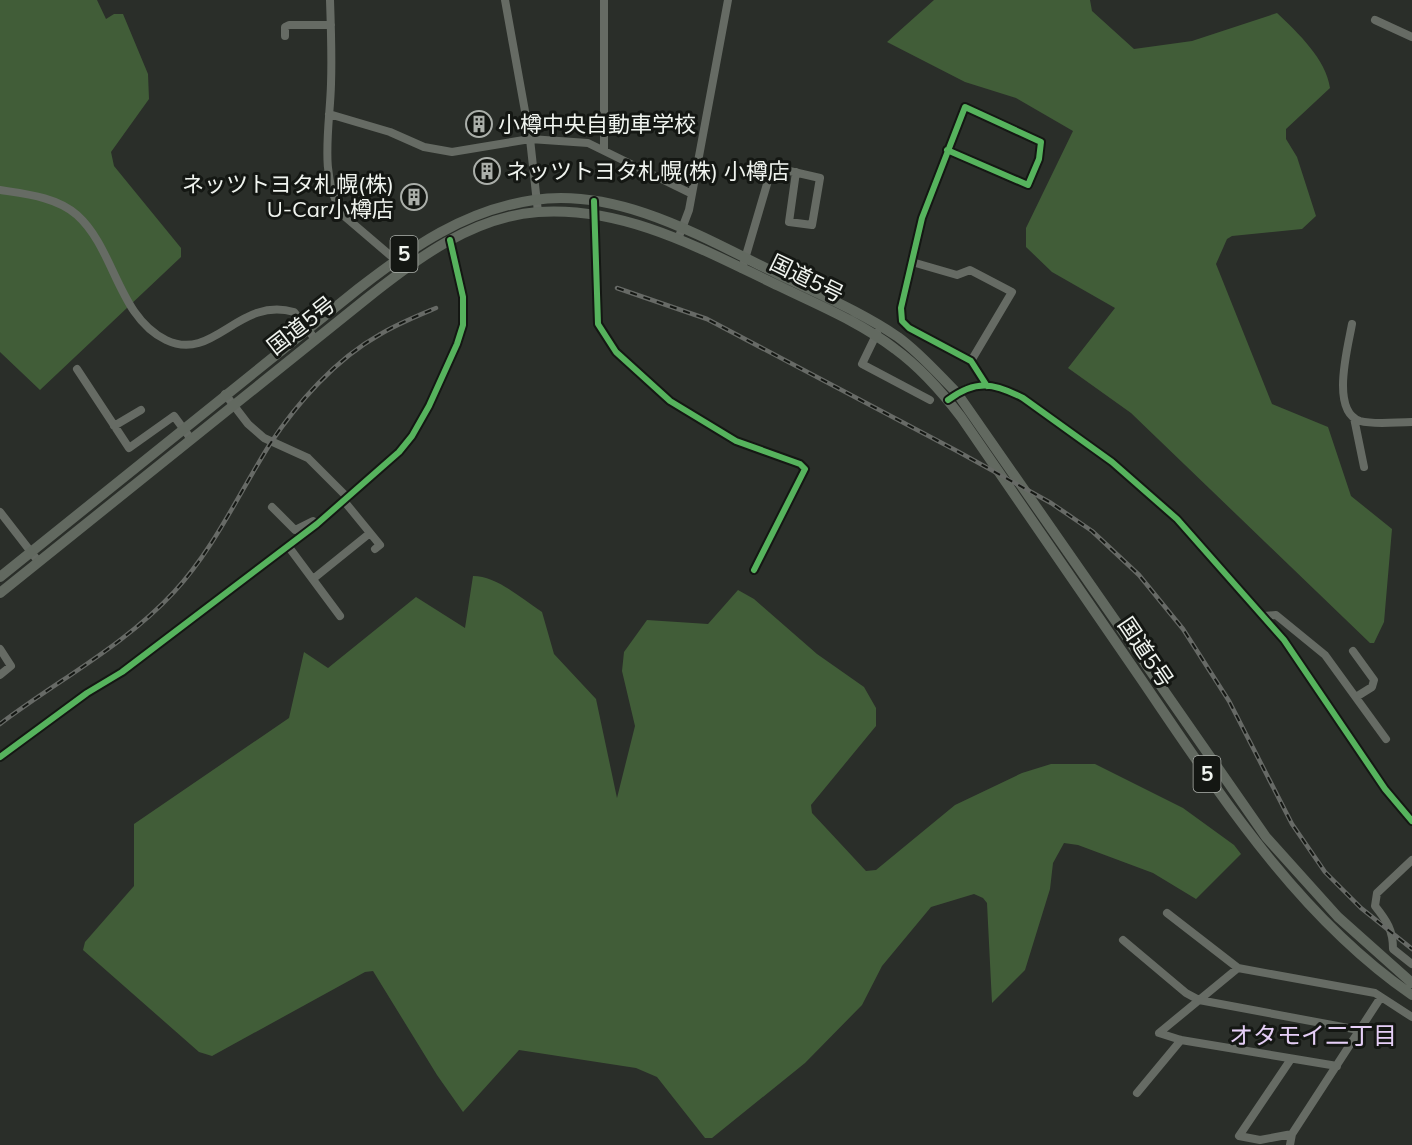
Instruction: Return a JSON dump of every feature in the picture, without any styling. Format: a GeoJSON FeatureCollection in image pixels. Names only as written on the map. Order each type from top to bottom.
{"type":"FeatureCollection","features":[{"type":"Feature","properties":{"kind":"highway","name":"国道5号"},"geometry":{"type":"LineString","coordinates":[[0,577],[225,394],[396,259],[445,228],[477,214],[536,199],[594,201],[639,212],[878,331],[918,354],[999,454],[1266,837],[1338,917],[1412,982]]}},
{"type":"Feature","properties":{"kind":"highway","name":"国道5号"},"geometry":{"type":"LineString","coordinates":[[0,593],[405,268],[450,240],[481,226],[538,212],[594,214],[680,234]]}},
{"type":"Feature","properties":{"kind":"highway","name":"国道5号"},"geometry":{"type":"LineString","coordinates":[[952,397],[987,455],[1185,743],[1258,844],[1330,925],[1412,995]]}},
{"type":"Feature","properties":{"kind":"street"},"geometry":{"type":"LineString","coordinates":[[330,0],[330,114],[326,159],[336,205],[343,215],[405,268]]}},
{"type":"Feature","properties":{"kind":"street"},"geometry":{"type":"LineString","coordinates":[[506,0],[530,139],[538,212]]}},
{"type":"Feature","properties":{"kind":"street"},"geometry":{"type":"LineString","coordinates":[[604,0],[604,150]]}},
{"type":"Feature","properties":{"kind":"street"},"geometry":{"type":"LineString","coordinates":[[680,234],[689,210],[690,193],[728,0]]}},
{"type":"Feature","properties":{"kind":"street"},"geometry":{"type":"LineString","coordinates":[[1375,20],[1412,37]]}},
{"type":"Feature","properties":{"kind":"street"},"geometry":{"type":"LineString","coordinates":[[285,36],[285,27],[289,25],[331,25]]}},
{"type":"Feature","properties":{"kind":"street"},"geometry":{"type":"LineString","coordinates":[[947,150],[1028,184],[1039,159],[1041,142],[964,107],[947,150],[922,219],[901,308],[902,321],[909,328],[971,361],[987,386]]}},
{"type":"Feature","properties":{"kind":"street"},"geometry":{"type":"LineString","coordinates":[[330,114],[390,132],[424,147],[452,152],[530,139],[588,143],[690,193]]}},
{"type":"Feature","properties":{"kind":"street"},"geometry":{"type":"LineString","coordinates":[[745,264],[772,167],[796,172],[820,178],[812,225],[789,222],[796,172]]}},
{"type":"Feature","properties":{"kind":"street"},"geometry":{"type":"LineString","coordinates":[[0,190],[43,198],[77,215],[94,237],[144,323],[167,340],[181,345],[212,339],[251,313],[266,309],[294,312],[315,339]]}},
{"type":"Feature","properties":{"kind":"street"},"geometry":{"type":"LineString","coordinates":[[594,201],[598,324],[606,341],[670,401],[698,420],[736,441],[800,464],[805,469],[754,570]]}},
{"type":"Feature","properties":{"kind":"street"},"geometry":{"type":"LineString","coordinates":[[0,758],[87,693],[122,672],[317,524],[399,452],[412,436],[457,344],[462,325],[463,297],[450,240]]}},
{"type":"Feature","properties":{"kind":"street"},"geometry":{"type":"LineString","coordinates":[[912,262],[957,275],[970,270],[1012,292],[971,361]]}},
{"type":"Feature","properties":{"kind":"street"},"geometry":{"type":"LineString","coordinates":[[1352,324],[1343,389],[1344,402],[1354,418],[1364,467]]}},
{"type":"Feature","properties":{"kind":"street"},"geometry":{"type":"LineString","coordinates":[[878,331],[862,364],[930,400]]}},
{"type":"Feature","properties":{"kind":"street"},"geometry":{"type":"LineString","coordinates":[[77,369],[129,448],[174,416],[191,439]]}},
{"type":"Feature","properties":{"kind":"street"},"geometry":{"type":"LineString","coordinates":[[952,397],[967,387],[987,386],[1023,398],[1143,486],[1177,519],[1264,616],[1318,687],[1385,789],[1412,822]]}},
{"type":"Feature","properties":{"kind":"street"},"geometry":{"type":"LineString","coordinates":[[225,394],[248,424],[264,438],[308,458],[346,500],[380,545],[375,549]]}},
{"type":"Feature","properties":{"kind":"street"},"geometry":{"type":"LineString","coordinates":[[114,426],[141,410]]}},
{"type":"Feature","properties":{"kind":"street"},"geometry":{"type":"LineString","coordinates":[[1354,418],[1363,422],[1412,422]]}},
{"type":"Feature","properties":{"kind":"street"},"geometry":{"type":"LineString","coordinates":[[272,507],[295,530],[313,521],[317,524]]}},
{"type":"Feature","properties":{"kind":"street"},"geometry":{"type":"LineString","coordinates":[[0,512],[38,561]]}},
{"type":"Feature","properties":{"kind":"street"},"geometry":{"type":"LineString","coordinates":[[313,579],[370,533]]}},
{"type":"Feature","properties":{"kind":"street"},"geometry":{"type":"LineString","coordinates":[[288,546],[340,616]]}},
{"type":"Feature","properties":{"kind":"street"},"geometry":{"type":"LineString","coordinates":[[1264,616],[1276,615],[1325,655],[1386,739]]}},
{"type":"Feature","properties":{"kind":"street"},"geometry":{"type":"LineString","coordinates":[[0,649],[11,666],[0,675]]}},
{"type":"Feature","properties":{"kind":"street"},"geometry":{"type":"LineString","coordinates":[[1353,651],[1374,680],[1371,687],[1356,698]]}},
{"type":"Feature","properties":{"kind":"street"},"geometry":{"type":"LineString","coordinates":[[1412,860],[1377,893],[1375,906],[1389,924],[1393,935],[1393,949],[1412,964]]}},
{"type":"Feature","properties":{"kind":"street"},"geometry":{"type":"LineString","coordinates":[[1167,913],[1238,968],[1375,993],[1410,1012]]}},
{"type":"Feature","properties":{"kind":"street"},"geometry":{"type":"LineString","coordinates":[[1123,940],[1186,993],[1200,1000],[1359,1030]]}},
{"type":"Feature","properties":{"kind":"street"},"geometry":{"type":"LineString","coordinates":[[1238,968],[1159,1033],[1181,1040],[1336,1066]]}},
{"type":"Feature","properties":{"kind":"street"},"geometry":{"type":"LineString","coordinates":[[1290,1145],[1292,1134],[1381,997]]}},
{"type":"Feature","properties":{"kind":"street"},"geometry":{"type":"LineString","coordinates":[[1137,1093],[1181,1040]]}},
{"type":"Feature","properties":{"kind":"street"},"geometry":{"type":"LineString","coordinates":[[1291,1059],[1239,1136],[1259,1143],[1292,1134]]}},
{"type":"Feature","properties":{"kind":"green space"},"geometry":{"type":"Polygon","coordinates":[[[0,0],[97,0],[106,19],[114,14],[123,14],[148,74],[149,99],[111,152],[114,166],[181,248],[181,257],[40,390],[0,352],[0,0]]]}},
{"type":"Feature","properties":{"kind":"green space"},"geometry":{"type":"Polygon","coordinates":[[[934,0],[1090,0],[1092,11],[1134,49],[1192,41],[1277,13],[1317,57],[1330,88],[1286,129],[1286,139],[1297,157],[1316,216],[1302,229],[1232,236],[1227,239],[1216,264],[1272,404],[1328,427],[1351,496],[1392,529],[1384,622],[1374,643],[1370,643],[1131,413],[1068,368],[1115,308],[1052,272],[1026,247],[1026,228],[1073,131],[1016,98],[965,82],[887,42],[934,0]]]}},
{"type":"Feature","properties":{"kind":"green space"},"geometry":{"type":"Polygon","coordinates":[[[473,576],[500,584],[542,612],[554,654],[596,699],[617,798],[635,726],[622,671],[624,652],[647,620],[708,624],[738,590],[754,599],[817,654],[864,687],[876,708],[876,726],[811,805],[812,813],[866,871],[876,870],[955,805],[1022,773],[1051,764],[1095,764],[1183,808],[1234,845],[1241,854],[1196,899],[1153,873],[1078,845],[1064,843],[1053,863],[1050,889],[1025,970],[992,1003],[987,903],[983,898],[974,894],[931,907],[882,966],[862,1005],[805,1063],[712,1138],[705,1138],[657,1077],[636,1068],[519,1050],[463,1112],[437,1075],[373,971],[365,972],[212,1056],[199,1052],[83,950],[85,942],[134,886],[134,824],[289,718],[304,652],[328,668],[416,597],[465,628],[473,576]]]}},
{"type":"Feature","properties":{"kind":"railway"},"geometry":{"type":"LineString","coordinates":[[617,288],[707,319],[957,451],[1051,503],[1092,531],[1139,575],[1183,629],[1229,701],[1292,824],[1325,872],[1361,908],[1412,949]]}},
{"type":"Feature","properties":{"kind":"railway"},"geometry":{"type":"LineString","coordinates":[[0,724],[112,646],[155,611],[174,592],[202,558],[270,444],[318,383],[363,345],[400,324],[436,308]]}},
{"type":"Feature","properties":{"kind":"cycle path"},"geometry":{"type":"LineString","coordinates":[[947,150],[1028,185],[1039,159],[1041,142],[965,107],[922,218],[901,308],[902,321],[909,328],[971,361],[987,386]]}},
{"type":"Feature","properties":{"kind":"cycle path"},"geometry":{"type":"LineString","coordinates":[[594,201],[598,324],[616,352],[670,401],[736,441],[800,464],[805,469],[754,570]]}},
{"type":"Feature","properties":{"kind":"cycle path"},"geometry":{"type":"LineString","coordinates":[[0,757],[87,693],[122,672],[317,524],[399,452],[412,436],[429,406],[457,344],[463,325],[463,297],[450,240]]}},
{"type":"Feature","properties":{"kind":"cycle path"},"geometry":{"type":"LineString","coordinates":[[948,400],[976,386],[1003,389],[1023,398],[1112,462],[1177,519],[1284,640],[1385,789],[1412,821]]}},
{"type":"Feature","properties":{"kind":"place","name":"小樽中央自動車学校"},"geometry":{"type":"Point","coordinates":[479,124]}},
{"type":"Feature","properties":{"kind":"place","name":"ネッツトヨタ札幌(株) 小樽店"},"geometry":{"type":"Point","coordinates":[487,171]}},
{"type":"Feature","properties":{"kind":"place","name":"ネッツトヨタ札幌(株) U-Car小樽店"},"geometry":{"type":"Point","coordinates":[414,197]}},
{"type":"Feature","properties":{"kind":"district","name":"オタモイ二丁目"},"geometry":{"type":"Point","coordinates":[1313,1036]}}]}
